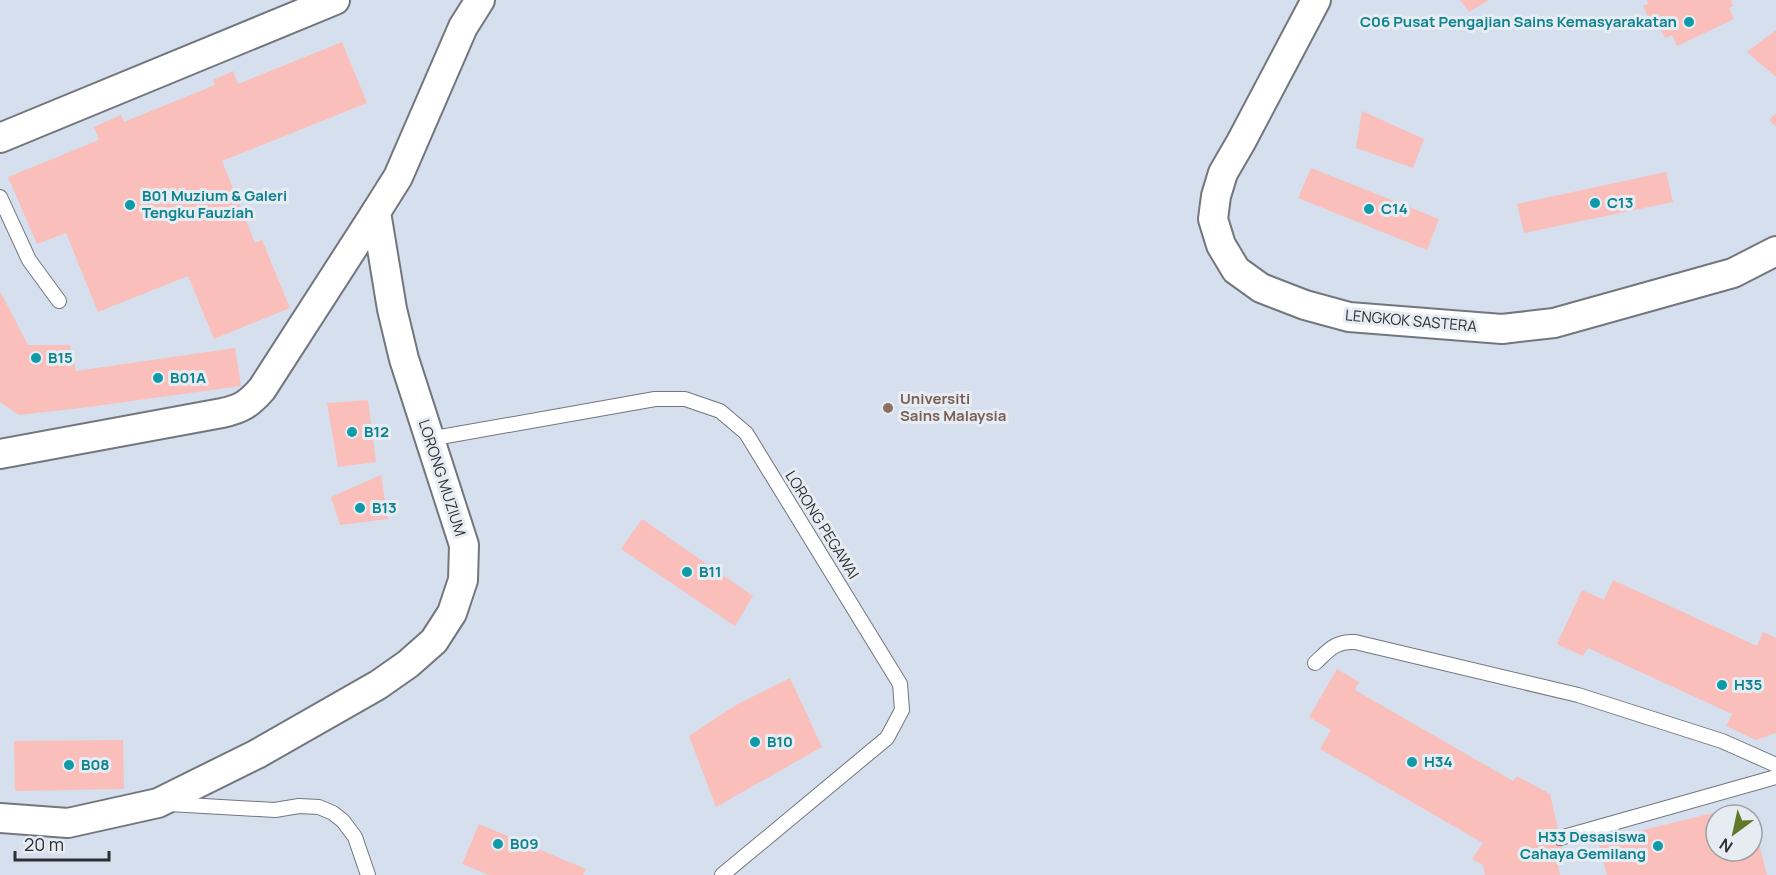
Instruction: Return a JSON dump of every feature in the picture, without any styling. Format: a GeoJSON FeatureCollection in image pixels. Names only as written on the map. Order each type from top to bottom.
{"type":"FeatureCollection","features":[{"type":"Feature","properties":{"kind":"street"},"geometry":{"type":"LineString","coordinates":[[0,138],[335,0]]}},
{"type":"Feature","properties":{"kind":"street"},"geometry":{"type":"LineString","coordinates":[[0,454],[237,410],[252,401],[262,389],[398,177],[460,14],[480,0]]}},
{"type":"Feature","properties":{"kind":"street","name":"LENGKOK SASTERA"},"geometry":{"type":"LineString","coordinates":[[1316,0],[1223,173],[1216,195],[1214,219],[1221,245],[1236,270],[1260,288],[1305,305],[1348,316],[1502,329],[1554,323],[1733,273],[1776,251]]}},
{"type":"Feature","properties":{"kind":"street","name":"LORONG MUZIUM"},"geometry":{"type":"LineString","coordinates":[[0,818],[68,823],[158,803],[257,754],[378,685],[408,664],[434,641],[452,613],[463,580],[464,545],[404,359],[392,309],[376,212]]}},
{"type":"Feature","properties":{"kind":"lane"},"geometry":{"type":"LineString","coordinates":[[0,197],[29,260],[59,301]]}},
{"type":"Feature","properties":{"kind":"lane","name":"LORONG PEGAWAI"},"geometry":{"type":"LineString","coordinates":[[429,439],[655,399],[685,399],[720,411],[746,433],[900,684],[902,710],[887,738],[722,875]]}},
{"type":"Feature","properties":{"kind":"lane"},"geometry":{"type":"LineString","coordinates":[[1315,663],[1333,646],[1344,641],[1366,645],[1578,695],[1722,741],[1776,765]]}},
{"type":"Feature","properties":{"kind":"lane"},"geometry":{"type":"LineString","coordinates":[[1560,838],[1776,777]]}},
{"type":"Feature","properties":{"kind":"lane"},"geometry":{"type":"LineString","coordinates":[[158,803],[275,810],[299,806],[318,807],[333,813],[343,821],[355,837],[368,875]]}},
{"type":"Feature","properties":{"kind":"shaded area","name":"Universiti Sains Malaysia"},"geometry":{"type":"Polygon","coordinates":[[[0,0],[1776,0],[1776,875],[0,875],[0,0]]]}},
{"type":"Feature","properties":{"kind":"building"},"geometry":{"type":"Polygon","coordinates":[[[1460,0],[1489,0],[1469,12],[1460,0]]]}},
{"type":"Feature","properties":{"kind":"building","name":"C06 Pusat Pengajian Sains Kemasyarakatan"},"geometry":{"type":"Polygon","coordinates":[[[1647,0],[1731,0],[1733,6],[1729,8],[1734,19],[1677,46],[1672,35],[1665,38],[1658,25],[1653,27],[1643,6],[1648,4],[1647,0]]]}},
{"type":"Feature","properties":{"kind":"building"},"geometry":{"type":"Polygon","coordinates":[[[1776,30],[1776,77],[1747,52],[1776,30]]]}},
{"type":"Feature","properties":{"kind":"building","name":"B01 Muzium & Galeri Tengku Fauziah"},"geometry":{"type":"Polygon","coordinates":[[[342,42],[367,103],[222,161],[255,243],[262,240],[290,308],[214,339],[188,276],[98,312],[66,233],[37,244],[8,177],[99,140],[94,127],[121,115],[124,122],[215,85],[213,80],[233,71],[238,84],[342,42]]]}},
{"type":"Feature","properties":{"kind":"building","name":"C14"},"geometry":{"type":"Polygon","coordinates":[[[1362,111],[1424,139],[1413,168],[1356,148],[1362,111]]]}},
{"type":"Feature","properties":{"kind":"building"},"geometry":{"type":"Polygon","coordinates":[[[1776,113],[1776,127],[1769,120],[1776,113]]]}},
{"type":"Feature","properties":{"kind":"building","name":"C14"},"geometry":{"type":"Polygon","coordinates":[[[1311,168],[1439,219],[1427,250],[1298,198],[1311,168]]]}},
{"type":"Feature","properties":{"kind":"building","name":"C13"},"geometry":{"type":"Polygon","coordinates":[[[1666,172],[1673,202],[1524,233],[1517,204],[1666,172]]]}},
{"type":"Feature","properties":{"kind":"building"},"geometry":{"type":"Polygon","coordinates":[[[0,291],[28,345],[70,345],[76,371],[235,348],[241,386],[19,415],[0,402],[0,291]]]}},
{"type":"Feature","properties":{"kind":"building","name":"B12"},"geometry":{"type":"Polygon","coordinates":[[[368,400],[376,462],[338,467],[327,403],[368,400]]]}},
{"type":"Feature","properties":{"kind":"building","name":"B13"},"geometry":{"type":"Polygon","coordinates":[[[381,475],[388,519],[340,525],[331,497],[381,475]]]}},
{"type":"Feature","properties":{"kind":"building","name":"B11"},"geometry":{"type":"Polygon","coordinates":[[[642,519],[753,596],[735,626],[621,549],[642,519]]]}},
{"type":"Feature","properties":{"kind":"building","name":"H35"},"geometry":{"type":"Polygon","coordinates":[[[1613,580],[1757,646],[1763,632],[1776,638],[1776,733],[1756,740],[1726,726],[1732,714],[1588,648],[1583,656],[1557,644],[1582,590],[1604,600],[1613,580]]]}},
{"type":"Feature","properties":{"kind":"building","name":"H34"},"geometry":{"type":"Polygon","coordinates":[[[1337,669],[1359,682],[1355,690],[1513,781],[1517,776],[1550,794],[1565,859],[1557,861],[1560,875],[1485,875],[1483,865],[1472,859],[1483,843],[1320,749],[1331,730],[1309,717],[1337,669]]]}},
{"type":"Feature","properties":{"kind":"building","name":"B10"},"geometry":{"type":"Polygon","coordinates":[[[790,678],[822,747],[716,807],[689,736],[736,705],[790,678]]]}},
{"type":"Feature","properties":{"kind":"building","name":"B08"},"geometry":{"type":"Polygon","coordinates":[[[123,740],[124,789],[15,791],[14,741],[123,740]]]}},
{"type":"Feature","properties":{"kind":"building","name":"H33 Desasiswa Cahaya Gemilang"},"geometry":{"type":"Polygon","coordinates":[[[1704,815],[1704,863],[1764,863],[1767,875],[1607,875],[1598,841],[1704,815]]]}},
{"type":"Feature","properties":{"kind":"building","name":"B09"},"geometry":{"type":"Polygon","coordinates":[[[479,824],[586,869],[583,875],[489,875],[462,864],[479,824]]]}},
{"type":"Feature","properties":{"kind":"place","name":"C06 Pusat Pengajian Sains Kemasyarakatan"},"geometry":{"type":"Point","coordinates":[1689,22]}},
{"type":"Feature","properties":{"kind":"place","name":"C13"},"geometry":{"type":"Point","coordinates":[1595,203]}},
{"type":"Feature","properties":{"kind":"place","name":"B01 Muzium & Galeri Tengku Fauziah"},"geometry":{"type":"Point","coordinates":[130,205]}},
{"type":"Feature","properties":{"kind":"place","name":"C14"},"geometry":{"type":"Point","coordinates":[1369,209]}},
{"type":"Feature","properties":{"kind":"place","name":"B15"},"geometry":{"type":"Point","coordinates":[36,358]}},
{"type":"Feature","properties":{"kind":"place","name":"B01A"},"geometry":{"type":"Point","coordinates":[158,378]}},
{"type":"Feature","properties":{"kind":"place","name":"Universiti Sains Malaysia"},"geometry":{"type":"Point","coordinates":[888,408]}},
{"type":"Feature","properties":{"kind":"place","name":"B12"},"geometry":{"type":"Point","coordinates":[352,432]}},
{"type":"Feature","properties":{"kind":"place","name":"B13"},"geometry":{"type":"Point","coordinates":[360,508]}},
{"type":"Feature","properties":{"kind":"place","name":"B11"},"geometry":{"type":"Point","coordinates":[687,572]}},
{"type":"Feature","properties":{"kind":"place","name":"H35"},"geometry":{"type":"Point","coordinates":[1722,685]}},
{"type":"Feature","properties":{"kind":"place","name":"B10"},"geometry":{"type":"Point","coordinates":[755,742]}},
{"type":"Feature","properties":{"kind":"place","name":"H34"},"geometry":{"type":"Point","coordinates":[1412,762]}},
{"type":"Feature","properties":{"kind":"place","name":"B08"},"geometry":{"type":"Point","coordinates":[69,765]}},
{"type":"Feature","properties":{"kind":"place","name":"B09"},"geometry":{"type":"Point","coordinates":[498,844]}},
{"type":"Feature","properties":{"kind":"place","name":"H33 Desasiswa Cahaya Gemilang"},"geometry":{"type":"Point","coordinates":[1658,846]}}]}
